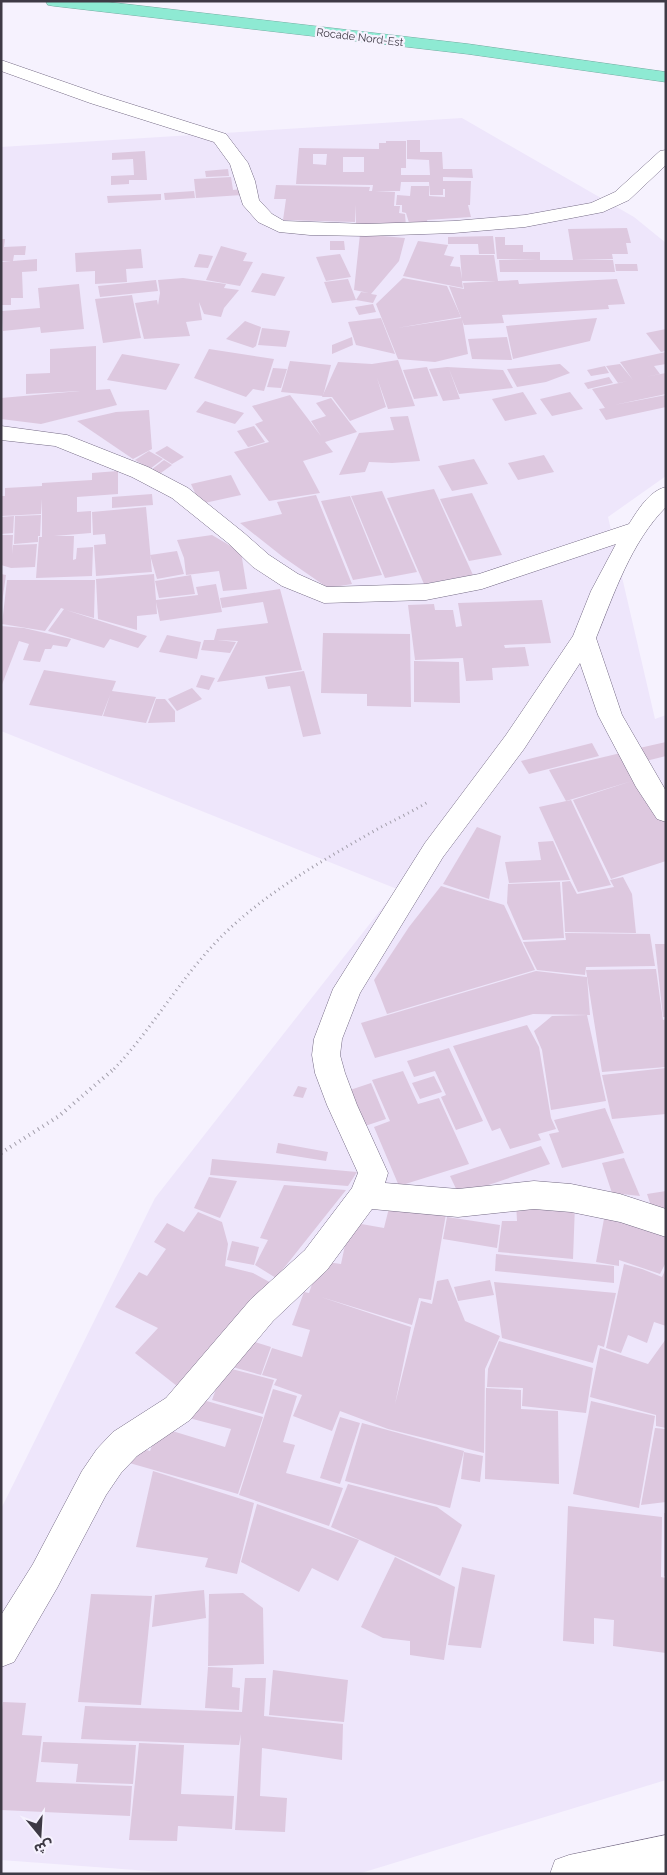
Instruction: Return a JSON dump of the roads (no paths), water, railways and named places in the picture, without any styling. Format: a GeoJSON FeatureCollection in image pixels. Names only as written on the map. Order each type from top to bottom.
{"type":"FeatureCollection","features":[{"type":"Feature","properties":{"kind":"highway","name":"Rocade Nord-Est"},"geometry":{"type":"LineString","coordinates":[[54,1],[468,49],[666,77]]}},
{"type":"Feature","properties":{"kind":"highway","name":"Rocade Nord-Est"},"geometry":{"type":"LineString","coordinates":[[178,1],[610,53]]}},
{"type":"Feature","properties":{"kind":"lane"},"geometry":{"type":"LineString","coordinates":[[1,65],[96,99],[220,138],[239,163],[246,181],[250,201],[265,218],[279,226],[366,230],[454,227],[526,221],[596,208],[622,196],[666,155]]}},
{"type":"Feature","properties":{"kind":"lane"},"geometry":{"type":"LineString","coordinates":[[1,433],[59,440],[140,472],[180,493],[236,538],[261,561],[290,580],[324,595],[426,592],[482,581],[637,530]]}},
{"type":"Feature","properties":{"kind":"lane"},"geometry":{"type":"LineString","coordinates":[[1,1649],[45,1576],[94,1483],[109,1461],[125,1444],[178,1409],[262,1310],[316,1260],[364,1195],[373,1173],[342,1105],[330,1073],[326,1055],[328,1038],[347,989],[434,850],[515,742],[584,638],[603,591],[625,548],[649,511],[666,494]]}},
{"type":"Feature","properties":{"kind":"lane"},"geometry":{"type":"LineString","coordinates":[[584,638],[610,715],[645,780],[666,812]]}},
{"type":"Feature","properties":{"kind":"lane"},"geometry":{"type":"LineString","coordinates":[[364,1195],[458,1202],[534,1195],[571,1198],[620,1208],[666,1223]]}},
{"type":"Feature","properties":{"kind":"lane"},"geometry":{"type":"LineString","coordinates":[[569,1874],[666,1854]]}}]}
